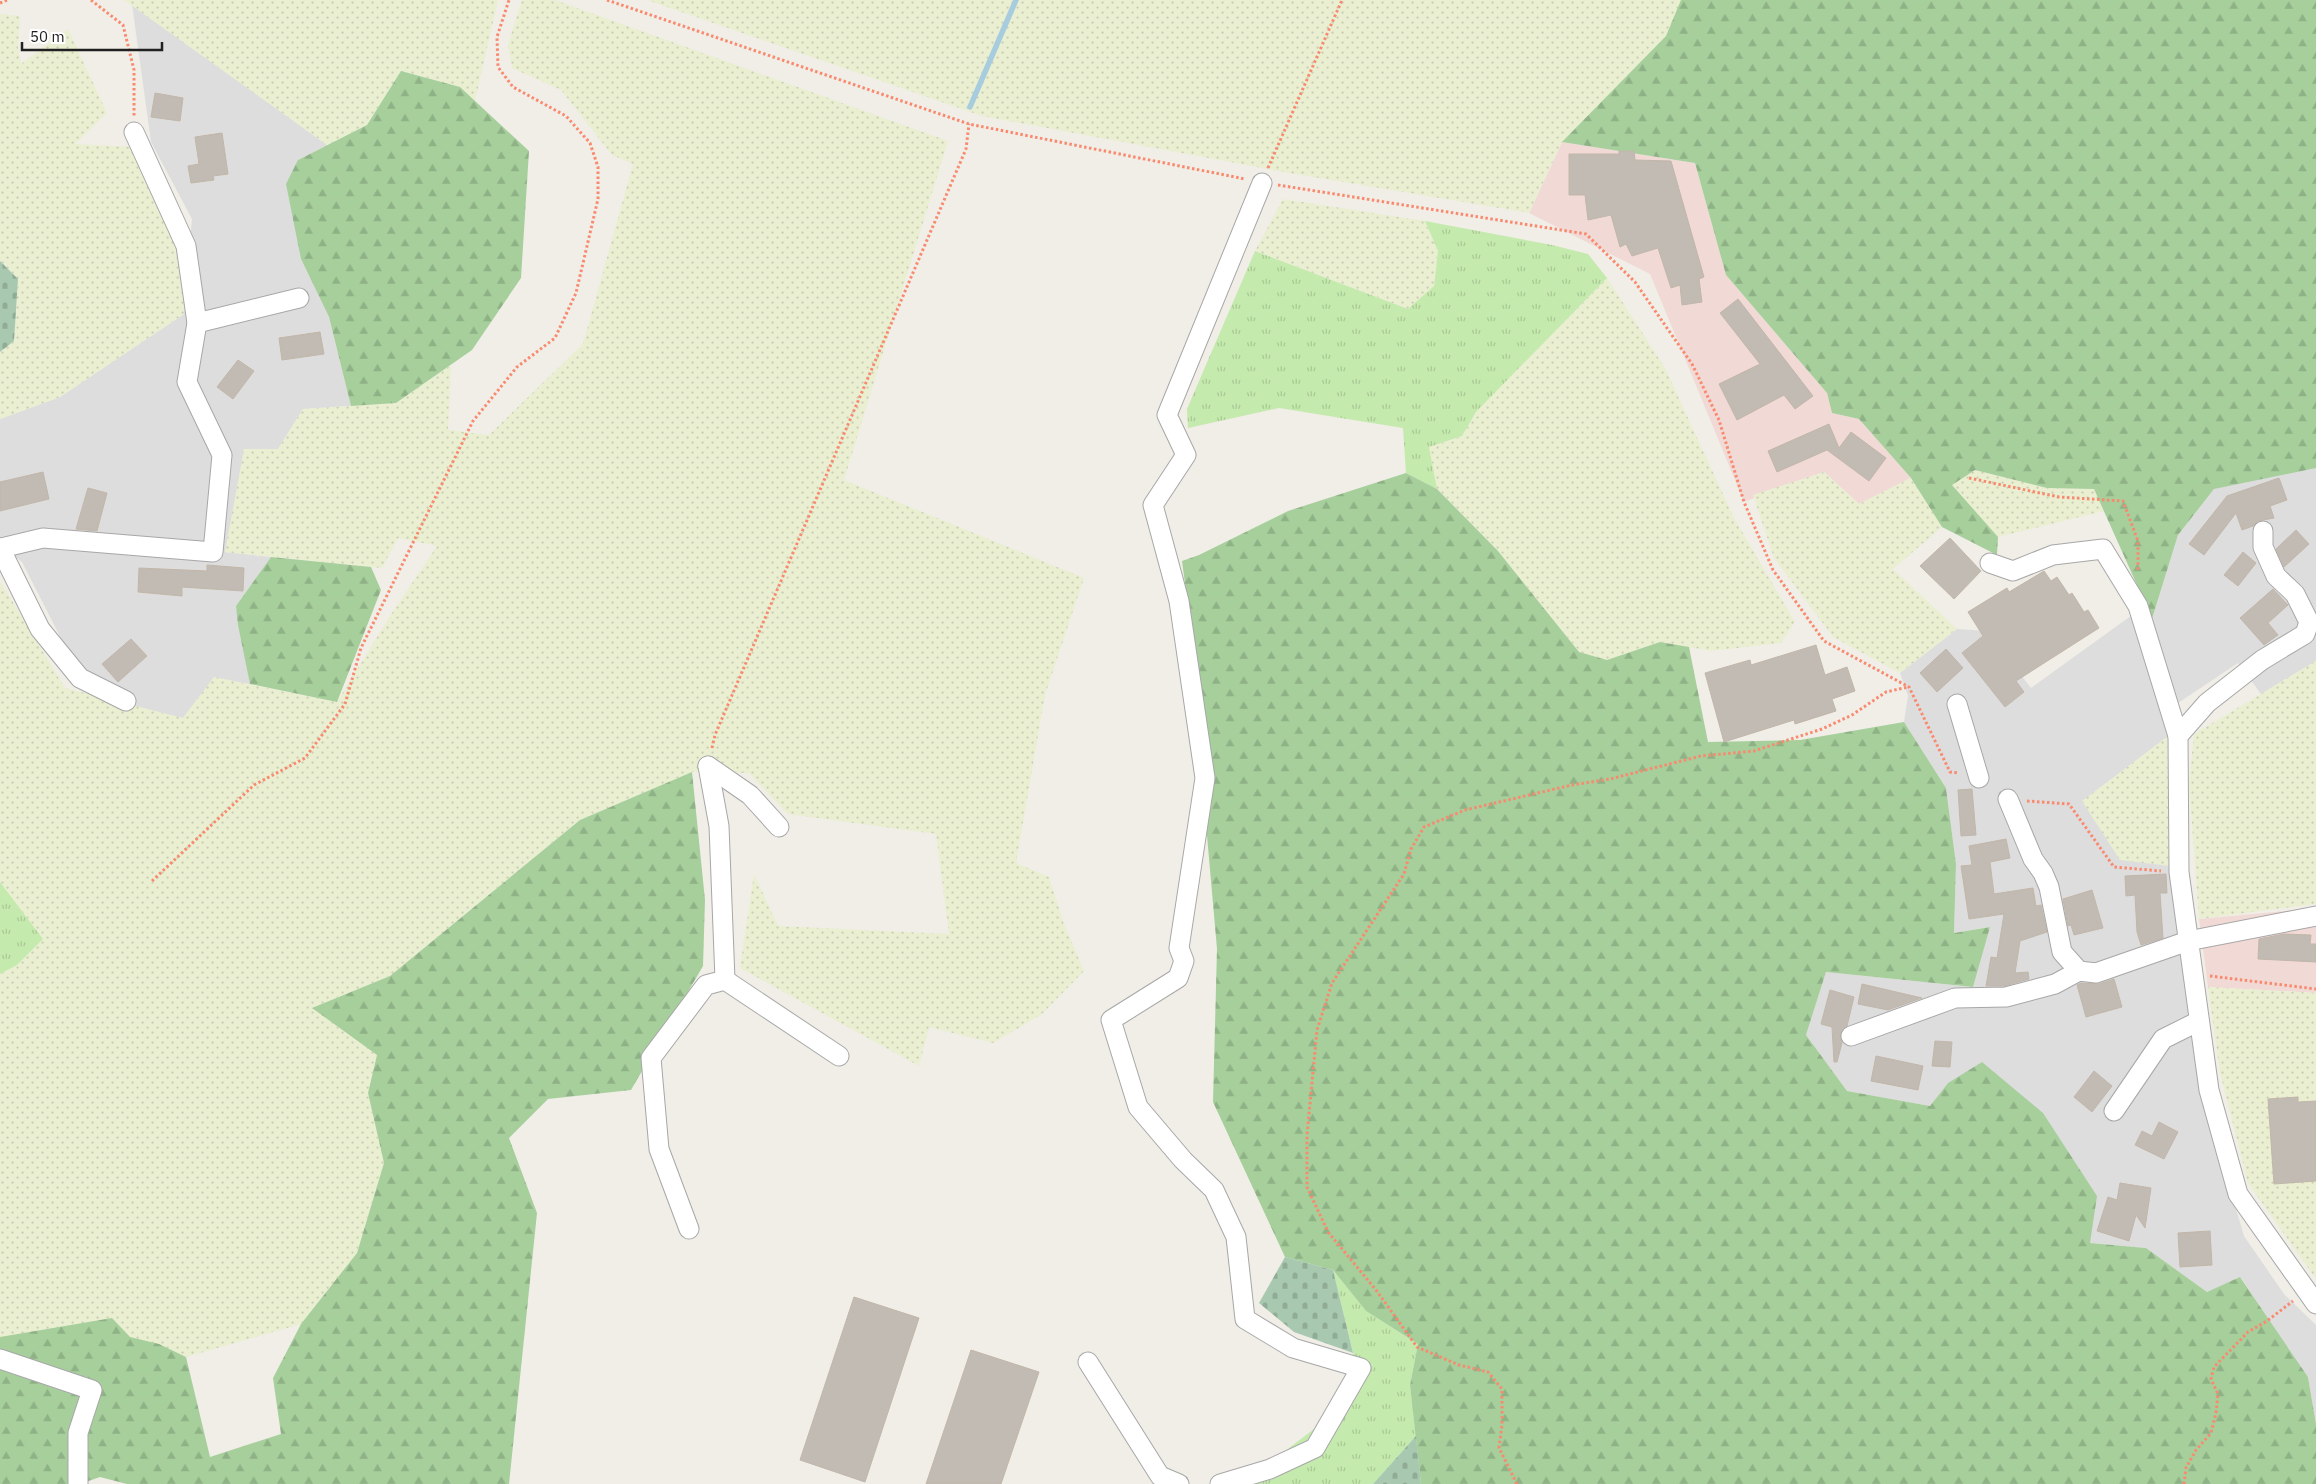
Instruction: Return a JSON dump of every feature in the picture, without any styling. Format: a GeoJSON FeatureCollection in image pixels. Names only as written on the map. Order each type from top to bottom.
{"type":"FeatureCollection","features":[{"type":"Feature","properties":{"kind":"street"},"geometry":{"type":"LineString","coordinates":[[126,701],[80,678],[40,629],[0,548],[43,538],[213,552],[222,455],[187,382],[197,323],[186,246],[134,132]]}},
{"type":"Feature","properties":{"kind":"street"},"geometry":{"type":"LineString","coordinates":[[1220,1484],[1270,1470],[1315,1448],[1361,1368],[1293,1348],[1246,1319],[1236,1237],[1214,1190],[1183,1160],[1138,1107],[1111,1020],[1178,978],[1184,961],[1179,948],[1205,778],[1179,601],[1153,505],[1186,455],[1167,415],[1262,183]]}},
{"type":"Feature","properties":{"kind":"street"},"geometry":{"type":"LineString","coordinates":[[197,323],[299,298]]}},
{"type":"Feature","properties":{"kind":"street"},"geometry":{"type":"LineString","coordinates":[[2178,736],[2207,703],[2262,660],[2305,634],[2309,622],[2295,594],[2276,576],[2263,547],[2263,531]]}},
{"type":"Feature","properties":{"kind":"street"},"geometry":{"type":"LineString","coordinates":[[1990,563],[2013,571],[2053,555],[2103,550],[2138,606],[2178,736],[2179,872],[2209,1090],[2238,1194],[2310,1296]]}},
{"type":"Feature","properties":{"kind":"street"},"geometry":{"type":"LineString","coordinates":[[1957,704],[1979,778]]}},
{"type":"Feature","properties":{"kind":"street"},"geometry":{"type":"LineString","coordinates":[[708,766],[750,795],[779,827]]}},
{"type":"Feature","properties":{"kind":"street"},"geometry":{"type":"LineString","coordinates":[[708,766],[719,826],[725,980]]}},
{"type":"Feature","properties":{"kind":"street"},"geometry":{"type":"LineString","coordinates":[[2008,799],[2033,859],[2043,873],[2049,887],[2062,952],[2079,970],[2096,973],[2188,941],[2316,916]]}},
{"type":"Feature","properties":{"kind":"street"},"geometry":{"type":"LineString","coordinates":[[1851,1036],[1955,998],[2006,997],[2055,984],[2079,970]]}},
{"type":"Feature","properties":{"kind":"street"},"geometry":{"type":"LineString","coordinates":[[689,1229],[659,1149],[651,1058],[706,985],[725,980],[839,1056]]}},
{"type":"Feature","properties":{"kind":"street"},"geometry":{"type":"LineString","coordinates":[[2114,1111],[2163,1039],[2199,1021]]}},
{"type":"Feature","properties":{"kind":"street"},"geometry":{"type":"LineString","coordinates":[[0,1359],[92,1390],[78,1433],[78,1484]]}},
{"type":"Feature","properties":{"kind":"street"},"geometry":{"type":"LineString","coordinates":[[1088,1362],[1160,1476],[1180,1484]]}},
{"type":"Feature","properties":{"kind":"path"},"geometry":{"type":"LineString","coordinates":[[0,3],[7,0]]}},
{"type":"Feature","properties":{"kind":"path"},"geometry":{"type":"LineString","coordinates":[[92,0],[123,25],[134,70],[134,132]]}},
{"type":"Feature","properties":{"kind":"path"},"geometry":{"type":"LineString","coordinates":[[152,881],[254,785],[305,758],[345,704],[361,648],[473,421],[517,367],[555,338],[576,293],[598,199],[598,167],[590,143],[566,116],[513,87],[498,67],[496,38],[509,0]]}},
{"type":"Feature","properties":{"kind":"path"},"geometry":{"type":"LineString","coordinates":[[607,0],[969,124],[1262,183],[1586,234],[1635,282],[1692,364],[1719,420],[1744,502],[1773,570],[1824,641],[1909,686],[1950,772],[1979,778]]}},
{"type":"Feature","properties":{"kind":"path"},"geometry":{"type":"LineString","coordinates":[[624,6],[626,0]]}},
{"type":"Feature","properties":{"kind":"path"},"geometry":{"type":"LineString","coordinates":[[1262,183],[1342,0]]}},
{"type":"Feature","properties":{"kind":"path"},"geometry":{"type":"LineString","coordinates":[[708,766],[715,735],[966,149],[969,124]]}},
{"type":"Feature","properties":{"kind":"path"},"geometry":{"type":"LineString","coordinates":[[1968,478],[2059,497],[2123,501],[2138,541],[2138,606]]}},
{"type":"Feature","properties":{"kind":"path"},"geometry":{"type":"LineString","coordinates":[[1517,1484],[1499,1448],[1502,1425],[1502,1389],[1488,1372],[1459,1366],[1417,1347],[1376,1290],[1328,1232],[1307,1187],[1307,1135],[1317,1030],[1332,983],[1404,874],[1411,849],[1424,827],[1465,810],[1572,785],[1610,779],[1701,756],[1754,751],[1822,729],[1852,715],[1886,692],[1909,686]]}},
{"type":"Feature","properties":{"kind":"path"},"geometry":{"type":"LineString","coordinates":[[2008,799],[2069,804],[2114,866],[2179,872]]}},
{"type":"Feature","properties":{"kind":"path"},"geometry":{"type":"LineString","coordinates":[[2193,974],[2316,989]]}},
{"type":"Feature","properties":{"kind":"path"},"geometry":{"type":"LineString","coordinates":[[2184,1484],[2186,1468],[2196,1450],[2211,1433],[2218,1394],[2211,1379],[2214,1367],[2248,1332],[2310,1296]]}},
{"type":"Feature","properties":{"kind":"shaded area"},"geometry":{"type":"Polygon","coordinates":[[[132,4],[327,145],[298,160],[301,259],[329,317],[351,406],[303,409],[278,449],[225,552],[271,557],[236,606],[250,684],[214,678],[183,718],[138,709],[71,658],[22,562],[0,545],[0,419],[60,397],[184,314],[192,219],[151,142],[132,4]]]}},
{"type":"Feature","properties":{"kind":"shaded area"},"geometry":{"type":"Polygon","coordinates":[[[1562,142],[1695,163],[1726,275],[1827,393],[1832,413],[1859,419],[1911,478],[1859,504],[1824,472],[1744,502],[1650,274],[1529,213],[1562,142]]]}},
{"type":"Feature","properties":{"kind":"shaded area"},"geometry":{"type":"Polygon","coordinates":[[[2316,465],[2316,661],[2261,694],[2238,663],[2178,703],[2167,737],[2082,802],[2170,866],[2199,1085],[2244,1236],[2284,1294],[2316,1325],[2316,1424],[2308,1377],[2241,1278],[2207,1292],[2146,1248],[2090,1243],[1982,1063],[1948,1083],[1930,1106],[1847,1091],[1806,1035],[1826,972],[1973,987],[1989,927],[1954,933],[1956,864],[1946,788],[1904,722],[1908,696],[1900,673],[1957,629],[1987,631],[2031,688],[2146,605],[2152,619],[2178,535],[2214,489],[2316,465]]]}},
{"type":"Feature","properties":{"kind":"shaded area"},"geometry":{"type":"Polygon","coordinates":[[[2316,908],[2316,993],[2208,987],[2199,919],[2316,908]]]}},
{"type":"Feature","properties":{"kind":"green space"},"geometry":{"type":"Polygon","coordinates":[[[124,0],[498,0],[475,101],[460,87],[401,71],[367,125],[327,145],[124,0]]]}},
{"type":"Feature","properties":{"kind":"green space"},"geometry":{"type":"Polygon","coordinates":[[[522,0],[555,0],[948,141],[844,480],[1084,578],[1045,695],[1016,863],[1049,877],[1064,924],[1084,971],[1042,1014],[993,1043],[929,1027],[919,1066],[740,968],[754,874],[778,926],[949,934],[936,834],[788,814],[749,773],[692,772],[580,820],[390,976],[312,1008],[377,1055],[368,1093],[384,1163],[357,1253],[301,1324],[186,1357],[130,1337],[0,1338],[0,974],[17,965],[43,939],[0,882],[0,581],[65,688],[183,718],[214,677],[337,702],[390,616],[437,546],[398,538],[382,568],[225,552],[244,449],[278,449],[303,409],[396,403],[451,365],[448,430],[489,435],[583,344],[633,164],[612,155],[561,90],[512,68],[508,44],[522,0]]]}},
{"type":"Feature","properties":{"kind":"green space"},"geometry":{"type":"Polygon","coordinates":[[[647,0],[1682,0],[1667,36],[1562,142],[1529,213],[1289,173],[982,116],[647,0]]]}},
{"type":"Feature","properties":{"kind":"green space"},"geometry":{"type":"Polygon","coordinates":[[[1681,0],[2316,0],[2316,468],[2214,489],[2178,535],[2151,622],[2146,605],[2094,489],[2047,488],[1975,470],[1952,485],[1998,537],[1997,555],[1942,527],[1911,478],[1859,419],[1832,413],[1827,393],[1726,275],[1695,163],[1562,142],[1666,36],[1681,0]]]}},
{"type":"Feature","properties":{"kind":"green space"},"geometry":{"type":"Polygon","coordinates":[[[0,14],[20,16],[18,48],[21,64],[68,29],[107,113],[75,144],[131,147],[188,272],[184,314],[60,397],[0,419],[0,352],[14,341],[18,279],[0,261],[0,14]]]}},
{"type":"Feature","properties":{"kind":"green space"},"geometry":{"type":"Polygon","coordinates":[[[401,71],[460,87],[529,151],[521,278],[472,350],[396,403],[351,406],[329,317],[301,259],[286,184],[298,160],[367,125],[401,71]]]}},
{"type":"Feature","properties":{"kind":"green space"},"geometry":{"type":"Polygon","coordinates":[[[1283,199],[1425,221],[1438,251],[1434,286],[1408,309],[1255,251],[1283,199]]]}},
{"type":"Feature","properties":{"kind":"green space"},"geometry":{"type":"Polygon","coordinates":[[[1425,221],[1552,245],[1588,254],[1607,278],[1476,412],[1462,436],[1429,447],[1437,489],[1406,473],[1403,428],[1279,408],[1188,428],[1187,409],[1255,251],[1408,309],[1434,286],[1438,251],[1425,221]]]}},
{"type":"Feature","properties":{"kind":"green space"},"geometry":{"type":"Polygon","coordinates":[[[0,261],[18,279],[14,341],[0,352],[0,261]]]}},
{"type":"Feature","properties":{"kind":"green space"},"geometry":{"type":"Polygon","coordinates":[[[1607,278],[1665,368],[1734,518],[1795,622],[1781,643],[1711,651],[1660,642],[1607,660],[1579,652],[1498,551],[1437,489],[1429,447],[1462,436],[1476,412],[1607,278]]]}},
{"type":"Feature","properties":{"kind":"green space"},"geometry":{"type":"Polygon","coordinates":[[[1975,470],[2047,488],[2094,489],[2104,511],[1998,537],[1951,485],[1975,470]]]}},
{"type":"Feature","properties":{"kind":"green space"},"geometry":{"type":"Polygon","coordinates":[[[1824,472],[1859,504],[1911,478],[1942,527],[1893,569],[1957,629],[1900,673],[1833,637],[1774,558],[1753,495],[1824,472]]]}},
{"type":"Feature","properties":{"kind":"green space"},"geometry":{"type":"Polygon","coordinates":[[[1406,473],[1437,489],[1498,551],[1579,652],[1607,660],[1660,642],[1689,647],[1708,742],[1800,740],[1904,722],[1946,788],[1956,864],[1954,933],[1990,927],[1973,987],[1826,972],[1806,1035],[1847,1091],[1930,1106],[1948,1083],[1982,1062],[2043,1113],[2097,1196],[2090,1243],[2146,1248],[2207,1292],[2240,1277],[2308,1377],[2316,1424],[2316,1484],[1421,1484],[1410,1385],[1418,1344],[1366,1311],[1333,1270],[1285,1257],[1213,1102],[1217,949],[1205,813],[1201,704],[1182,561],[1199,555],[1288,511],[1406,473]]]}},
{"type":"Feature","properties":{"kind":"green space"},"geometry":{"type":"Polygon","coordinates":[[[271,557],[371,567],[381,590],[337,702],[250,684],[236,606],[271,557]]]}},
{"type":"Feature","properties":{"kind":"green space"},"geometry":{"type":"Polygon","coordinates":[[[2316,661],[2316,904],[2199,919],[2189,784],[2194,734],[2316,661]]]}},
{"type":"Feature","properties":{"kind":"green space"},"geometry":{"type":"Polygon","coordinates":[[[2167,737],[2170,866],[2120,860],[2082,801],[2167,737]]]}},
{"type":"Feature","properties":{"kind":"green space"},"geometry":{"type":"Polygon","coordinates":[[[692,772],[705,900],[703,966],[631,1090],[548,1099],[509,1138],[537,1213],[509,1484],[127,1484],[100,1477],[80,1484],[0,1484],[0,1337],[112,1318],[130,1337],[159,1344],[186,1357],[210,1457],[281,1434],[273,1378],[301,1324],[357,1253],[384,1163],[368,1093],[377,1055],[312,1008],[390,976],[580,820],[692,772]]]}},
{"type":"Feature","properties":{"kind":"green space"},"geometry":{"type":"Polygon","coordinates":[[[0,882],[43,939],[17,965],[0,974],[0,882]]]}},
{"type":"Feature","properties":{"kind":"green space"},"geometry":{"type":"Polygon","coordinates":[[[2208,987],[2316,993],[2316,1279],[2248,1183],[2220,1073],[2208,987]]]}},
{"type":"Feature","properties":{"kind":"green space"},"geometry":{"type":"Polygon","coordinates":[[[1285,1257],[1333,1270],[1353,1353],[1294,1332],[1259,1303],[1285,1257]]]}},
{"type":"Feature","properties":{"kind":"green space"},"geometry":{"type":"Polygon","coordinates":[[[1333,1270],[1366,1311],[1418,1344],[1410,1385],[1416,1436],[1373,1484],[1242,1484],[1335,1413],[1353,1353],[1333,1270]]]}},
{"type":"Feature","properties":{"kind":"green space"},"geometry":{"type":"Polygon","coordinates":[[[1416,1436],[1421,1484],[1373,1484],[1416,1436]]]}},
{"type":"Feature","properties":{"kind":"building"},"geometry":{"type":"Polygon","coordinates":[[[155,93],[183,98],[180,121],[151,117],[155,93]]]}},
{"type":"Feature","properties":{"kind":"building"},"geometry":{"type":"Polygon","coordinates":[[[222,133],[228,174],[213,176],[214,180],[191,183],[188,166],[199,164],[195,137],[222,133]]]}},
{"type":"Feature","properties":{"kind":"building"},"geometry":{"type":"Polygon","coordinates":[[[1619,151],[1634,151],[1635,160],[1671,161],[1704,277],[1699,279],[1702,302],[1682,305],[1680,285],[1671,288],[1658,248],[1632,256],[1626,244],[1620,247],[1611,215],[1588,220],[1585,195],[1569,195],[1569,154],[1619,154],[1619,151]]]}},
{"type":"Feature","properties":{"kind":"building"},"geometry":{"type":"Polygon","coordinates":[[[1738,299],[1813,396],[1795,409],[1784,395],[1737,420],[1719,384],[1760,364],[1720,313],[1738,299]]]}},
{"type":"Feature","properties":{"kind":"building"},"geometry":{"type":"Polygon","coordinates":[[[320,332],[324,354],[282,360],[279,338],[320,332]]]}},
{"type":"Feature","properties":{"kind":"building"},"geometry":{"type":"Polygon","coordinates":[[[238,360],[254,371],[233,399],[217,387],[238,360]]]}},
{"type":"Feature","properties":{"kind":"building"},"geometry":{"type":"Polygon","coordinates":[[[1829,424],[1839,448],[1851,432],[1886,458],[1869,481],[1827,450],[1777,472],[1768,451],[1829,424]]]}},
{"type":"Feature","properties":{"kind":"building"},"geometry":{"type":"Polygon","coordinates":[[[43,472],[49,499],[0,511],[0,482],[43,472]]]}},
{"type":"Feature","properties":{"kind":"building"},"geometry":{"type":"Polygon","coordinates":[[[2279,478],[2287,500],[2270,506],[2274,518],[2258,521],[2253,526],[2242,530],[2236,513],[2204,555],[2189,544],[2227,496],[2279,478]]]}},
{"type":"Feature","properties":{"kind":"building"},"geometry":{"type":"Polygon","coordinates":[[[88,488],[107,493],[97,531],[76,529],[88,488]]]}},
{"type":"Feature","properties":{"kind":"building"},"geometry":{"type":"Polygon","coordinates":[[[2296,530],[2309,544],[2284,567],[2276,549],[2296,530]]]}},
{"type":"Feature","properties":{"kind":"building"},"geometry":{"type":"Polygon","coordinates":[[[1950,538],[1981,571],[1954,599],[1920,566],[1950,538]]]}},
{"type":"Feature","properties":{"kind":"building"},"geometry":{"type":"Polygon","coordinates":[[[2243,552],[2256,563],[2238,586],[2224,575],[2243,552]]]}},
{"type":"Feature","properties":{"kind":"building"},"geometry":{"type":"Polygon","coordinates":[[[207,565],[244,568],[243,591],[182,587],[182,596],[138,592],[139,568],[207,571],[207,565]]]}},
{"type":"Feature","properties":{"kind":"building"},"geometry":{"type":"Polygon","coordinates":[[[2044,571],[2051,581],[2057,577],[2069,595],[2072,593],[2084,612],[2088,610],[2099,628],[2016,681],[2024,692],[2005,707],[1962,653],[1983,636],[1968,612],[2007,588],[2009,592],[2044,571]]]}},
{"type":"Feature","properties":{"kind":"building"},"geometry":{"type":"Polygon","coordinates":[[[2273,589],[2288,605],[2268,623],[2278,635],[2264,645],[2240,618],[2273,589]]]}},
{"type":"Feature","properties":{"kind":"building"},"geometry":{"type":"Polygon","coordinates":[[[131,639],[147,656],[118,682],[102,664],[131,639]]]}},
{"type":"Feature","properties":{"kind":"building"},"geometry":{"type":"Polygon","coordinates":[[[1816,645],[1825,675],[1847,667],[1855,691],[1832,699],[1836,711],[1795,724],[1794,720],[1724,742],[1705,673],[1750,660],[1751,665],[1816,645]]]}},
{"type":"Feature","properties":{"kind":"building"},"geometry":{"type":"Polygon","coordinates":[[[1946,649],[1963,668],[1937,692],[1920,673],[1946,649]]]}},
{"type":"Feature","properties":{"kind":"building"},"geometry":{"type":"Polygon","coordinates":[[[1972,789],[1976,835],[1961,836],[1958,790],[1972,789]]]}},
{"type":"Feature","properties":{"kind":"building"},"geometry":{"type":"Polygon","coordinates":[[[2006,839],[2010,858],[1990,862],[1994,894],[2033,888],[2036,906],[2041,905],[2047,932],[2020,941],[2015,973],[2028,972],[2029,979],[2004,986],[1986,986],[1991,957],[1997,958],[2004,914],[1969,919],[1961,866],[1972,865],[1969,846],[2006,839]]]}},
{"type":"Feature","properties":{"kind":"building"},"geometry":{"type":"Polygon","coordinates":[[[2166,874],[2167,893],[2160,893],[2163,938],[2141,945],[2137,932],[2135,895],[2126,896],[2125,876],[2166,874]]]}},
{"type":"Feature","properties":{"kind":"building"},"geometry":{"type":"Polygon","coordinates":[[[2092,890],[2103,928],[2074,935],[2071,925],[2068,926],[2063,899],[2092,890]]]}},
{"type":"Feature","properties":{"kind":"building"},"geometry":{"type":"Polygon","coordinates":[[[2284,934],[2311,935],[2310,944],[2316,944],[2316,962],[2258,959],[2259,939],[2284,934]]]}},
{"type":"Feature","properties":{"kind":"building"},"geometry":{"type":"Polygon","coordinates":[[[2114,979],[2122,1007],[2086,1017],[2077,985],[2081,983],[2099,984],[2114,979]]]}},
{"type":"Feature","properties":{"kind":"building"},"geometry":{"type":"Polygon","coordinates":[[[1862,984],[1922,998],[1888,1010],[1858,1004],[1862,984]]]}},
{"type":"Feature","properties":{"kind":"building"},"geometry":{"type":"Polygon","coordinates":[[[1830,990],[1854,997],[1847,1026],[1840,1034],[1842,1043],[1837,1062],[1834,1062],[1832,1027],[1821,1024],[1830,990]]]}},
{"type":"Feature","properties":{"kind":"building"},"geometry":{"type":"Polygon","coordinates":[[[1935,1041],[1952,1042],[1950,1067],[1932,1066],[1935,1041]]]}},
{"type":"Feature","properties":{"kind":"building"},"geometry":{"type":"Polygon","coordinates":[[[1876,1056],[1923,1066],[1918,1090],[1871,1081],[1876,1056]]]}},
{"type":"Feature","properties":{"kind":"building"},"geometry":{"type":"Polygon","coordinates":[[[2094,1071],[2112,1086],[2092,1112],[2074,1097],[2094,1071]]]}},
{"type":"Feature","properties":{"kind":"building"},"geometry":{"type":"Polygon","coordinates":[[[2298,1097],[2298,1102],[2316,1101],[2316,1181],[2274,1184],[2268,1099],[2298,1097]]]}},
{"type":"Feature","properties":{"kind":"building"},"geometry":{"type":"Polygon","coordinates":[[[2159,1122],[2178,1132],[2164,1159],[2135,1145],[2142,1131],[2152,1136],[2159,1122]]]}},
{"type":"Feature","properties":{"kind":"building"},"geometry":{"type":"Polygon","coordinates":[[[2120,1183],[2151,1188],[2145,1228],[2136,1215],[2129,1241],[2097,1231],[2108,1197],[2117,1200],[2120,1183]]]}},
{"type":"Feature","properties":{"kind":"building"},"geometry":{"type":"Polygon","coordinates":[[[2210,1231],[2212,1265],[2180,1267],[2178,1233],[2210,1231]]]}},
{"type":"Feature","properties":{"kind":"building"},"geometry":{"type":"Polygon","coordinates":[[[854,1297],[919,1318],[865,1482],[800,1460],[854,1297]]]}},
{"type":"Feature","properties":{"kind":"building"},"geometry":{"type":"Polygon","coordinates":[[[971,1350],[1039,1372],[1001,1484],[926,1484],[971,1350]]]}},
{"type":"Feature","properties":{"kind":"waterway"},"geometry":{"type":"LineString","coordinates":[[970,107],[1016,0]]}}]}
